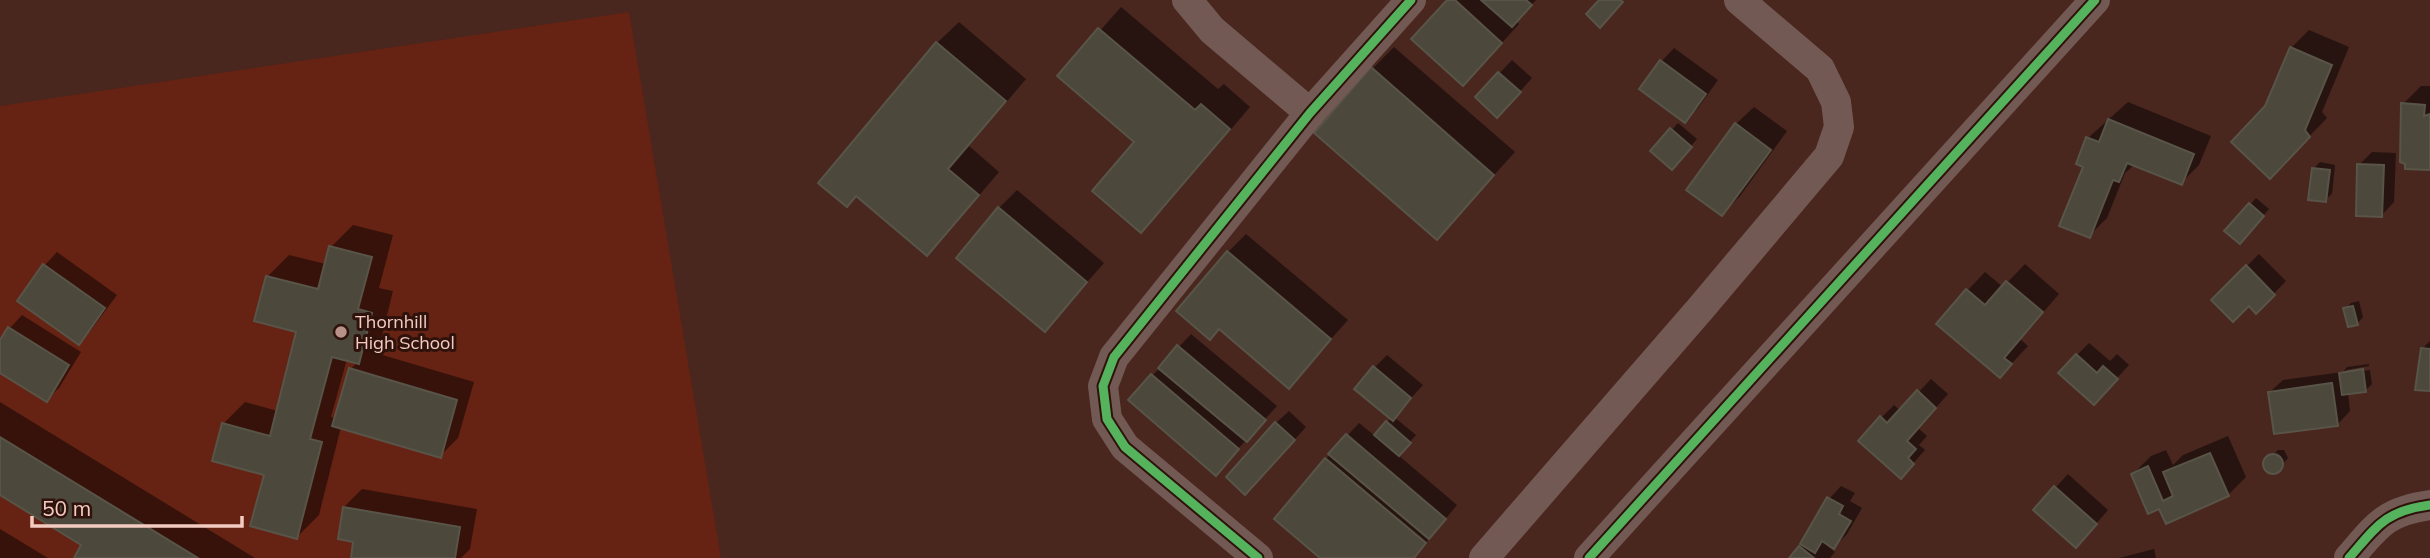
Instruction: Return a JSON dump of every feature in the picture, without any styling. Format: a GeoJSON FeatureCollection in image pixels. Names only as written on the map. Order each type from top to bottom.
{"type":"FeatureCollection","features":[{"type":"Feature","properties":{"kind":"street"},"geometry":{"type":"LineString","coordinates":[[1187,0],[1212,30],[1310,113]]}},
{"type":"Feature","properties":{"kind":"street"},"geometry":{"type":"LineString","coordinates":[[1258,558],[1125,447],[1107,419],[1103,386],[1114,357],[1310,113],[1411,0]]}},
{"type":"Feature","properties":{"kind":"street"},"geometry":{"type":"LineString","coordinates":[[1484,558],[1829,156],[1839,127],[1836,102],[1820,69],[1739,0]]}},
{"type":"Feature","properties":{"kind":"street"},"geometry":{"type":"LineString","coordinates":[[1589,558],[2095,0]]}},
{"type":"Feature","properties":{"kind":"street"},"geometry":{"type":"LineString","coordinates":[[2349,558],[2381,522],[2406,508],[2430,505]]}},
{"type":"Feature","properties":{"kind":"shaded area","name":"Thornhill High School"},"geometry":{"type":"Polygon","coordinates":[[[629,12],[721,558],[0,558],[0,106],[629,12]]]}},
{"type":"Feature","properties":{"kind":"building"},"geometry":{"type":"Polygon","coordinates":[[[1447,0],[1455,0],[1502,43],[1463,86],[1411,39],[1447,0]]]}},
{"type":"Feature","properties":{"kind":"building"},"geometry":{"type":"Polygon","coordinates":[[[1481,0],[1526,0],[1532,5],[1512,27],[1481,0]]]}},
{"type":"Feature","properties":{"kind":"building"},"geometry":{"type":"Polygon","coordinates":[[[1599,0],[1623,2],[1600,28],[1586,14],[1599,0]]]}},
{"type":"Feature","properties":{"kind":"building"},"geometry":{"type":"Polygon","coordinates":[[[1098,28],[1195,110],[1201,104],[1230,129],[1141,233],[1092,191],[1134,142],[1057,76],[1098,28]]]}},
{"type":"Feature","properties":{"kind":"building"},"geometry":{"type":"Polygon","coordinates":[[[936,42],[1006,101],[948,169],[979,195],[927,256],[856,196],[847,207],[818,183],[936,42]]]}},
{"type":"Feature","properties":{"kind":"building"},"geometry":{"type":"Polygon","coordinates":[[[2290,47],[2332,65],[2305,130],[2310,137],[2270,179],[2231,142],[2265,106],[2290,47]]]}},
{"type":"Feature","properties":{"kind":"building"},"geometry":{"type":"Polygon","coordinates":[[[1660,60],[1706,94],[1685,123],[1639,89],[1660,60]]]}},
{"type":"Feature","properties":{"kind":"building"},"geometry":{"type":"Polygon","coordinates":[[[1371,67],[1494,175],[1437,240],[1314,133],[1371,67]]]}},
{"type":"Feature","properties":{"kind":"building"},"geometry":{"type":"Polygon","coordinates":[[[1498,72],[1521,92],[1497,118],[1475,97],[1498,72]]]}},
{"type":"Feature","properties":{"kind":"building"},"geometry":{"type":"Polygon","coordinates":[[[2401,103],[2425,105],[2424,116],[2430,114],[2430,170],[2405,169],[2405,164],[2400,162],[2401,103]]]}},
{"type":"Feature","properties":{"kind":"building"},"geometry":{"type":"Polygon","coordinates":[[[2108,119],[2194,154],[2182,185],[2127,163],[2119,182],[2113,180],[2090,238],[2059,226],[2083,167],[2076,164],[2086,137],[2099,142],[2108,119]]]}},
{"type":"Feature","properties":{"kind":"building"},"geometry":{"type":"Polygon","coordinates":[[[1735,123],[1771,150],[1722,216],[1686,190],[1735,123]]]}},
{"type":"Feature","properties":{"kind":"building"},"geometry":{"type":"Polygon","coordinates":[[[1670,128],[1692,147],[1672,170],[1650,151],[1670,128]]]}},
{"type":"Feature","properties":{"kind":"building"},"geometry":{"type":"Polygon","coordinates":[[[2357,164],[2384,165],[2382,217],[2356,216],[2357,164]]]}},
{"type":"Feature","properties":{"kind":"building"},"geometry":{"type":"Polygon","coordinates":[[[2312,168],[2330,170],[2326,202],[2308,200],[2312,168]]]}},
{"type":"Feature","properties":{"kind":"building"},"geometry":{"type":"Polygon","coordinates":[[[2249,203],[2264,216],[2240,244],[2224,231],[2249,203]]]}},
{"type":"Feature","properties":{"kind":"building"},"geometry":{"type":"Polygon","coordinates":[[[998,207],[1087,282],[1045,332],[956,258],[998,207]]]}},
{"type":"Feature","properties":{"kind":"building"},"geometry":{"type":"Polygon","coordinates":[[[329,246],[372,257],[358,309],[372,313],[359,364],[332,357],[310,439],[322,442],[297,539],[250,526],[264,475],[212,461],[222,423],[270,436],[296,332],[254,321],[266,276],[318,289],[329,246]]]}},
{"type":"Feature","properties":{"kind":"building"},"geometry":{"type":"Polygon","coordinates":[[[1227,251],[1331,339],[1289,389],[1219,329],[1210,340],[1176,311],[1227,251]]]}},
{"type":"Feature","properties":{"kind":"building"},"geometry":{"type":"Polygon","coordinates":[[[43,264],[105,308],[79,345],[17,301],[43,264]]]}},
{"type":"Feature","properties":{"kind":"building"},"geometry":{"type":"Polygon","coordinates":[[[2246,265],[2275,295],[2256,314],[2249,306],[2233,322],[2211,300],[2246,265]]]}},
{"type":"Feature","properties":{"kind":"building"},"geometry":{"type":"Polygon","coordinates":[[[2006,281],[2043,312],[2004,358],[2012,364],[2000,378],[1936,324],[1966,289],[1985,305],[2006,281]]]}},
{"type":"Feature","properties":{"kind":"building"},"geometry":{"type":"Polygon","coordinates":[[[2353,306],[2358,325],[2348,327],[2343,308],[2353,306]]]}},
{"type":"Feature","properties":{"kind":"building"},"geometry":{"type":"Polygon","coordinates":[[[8,327],[69,365],[47,402],[0,373],[0,340],[8,327]]]}},
{"type":"Feature","properties":{"kind":"building"},"geometry":{"type":"Polygon","coordinates":[[[1177,345],[1266,420],[1247,442],[1158,368],[1177,345]]]}},
{"type":"Feature","properties":{"kind":"building"},"geometry":{"type":"Polygon","coordinates":[[[2421,348],[2430,349],[2430,391],[2415,390],[2421,348]]]}},
{"type":"Feature","properties":{"kind":"building"},"geometry":{"type":"Polygon","coordinates":[[[2076,354],[2097,373],[2103,366],[2118,379],[2094,405],[2058,373],[2076,354]]]}},
{"type":"Feature","properties":{"kind":"building"},"geometry":{"type":"Polygon","coordinates":[[[1373,366],[1411,398],[1393,421],[1354,389],[1373,366]]]}},
{"type":"Feature","properties":{"kind":"building"},"geometry":{"type":"Polygon","coordinates":[[[349,368],[457,400],[441,458],[332,426],[349,368]]]}},
{"type":"Feature","properties":{"kind":"building"},"geometry":{"type":"Polygon","coordinates":[[[2363,369],[2366,392],[2342,395],[2339,373],[2363,369]]]}},
{"type":"Feature","properties":{"kind":"building"},"geometry":{"type":"Polygon","coordinates":[[[1151,374],[1239,449],[1216,476],[1128,400],[1151,374]]]}},
{"type":"Feature","properties":{"kind":"building"},"geometry":{"type":"Polygon","coordinates":[[[2332,383],[2338,426],[2274,434],[2268,392],[2332,383]]]}},
{"type":"Feature","properties":{"kind":"building"},"geometry":{"type":"Polygon","coordinates":[[[1917,390],[1936,408],[1907,441],[1916,449],[1908,458],[1914,464],[1901,479],[1858,441],[1880,416],[1887,423],[1917,390]]]}},
{"type":"Feature","properties":{"kind":"building"},"geometry":{"type":"Polygon","coordinates":[[[1386,421],[1411,443],[1399,456],[1374,435],[1386,421]]]}},
{"type":"Feature","properties":{"kind":"building"},"geometry":{"type":"Polygon","coordinates":[[[1275,422],[1295,440],[1245,495],[1226,477],[1275,422]]]}},
{"type":"Feature","properties":{"kind":"building"},"geometry":{"type":"Polygon","coordinates":[[[1346,434],[1446,519],[1429,539],[1328,454],[1346,434]]]}},
{"type":"Feature","properties":{"kind":"building"},"geometry":{"type":"Polygon","coordinates":[[[0,437],[198,558],[74,558],[81,545],[0,495],[0,437]]]}},
{"type":"Feature","properties":{"kind":"building"},"geometry":{"type":"Polygon","coordinates":[[[2210,453],[2229,496],[2166,524],[2159,509],[2148,514],[2131,474],[2148,466],[2163,501],[2173,496],[2163,472],[2210,453]]]}},
{"type":"Feature","properties":{"kind":"building"},"geometry":{"type":"Polygon","coordinates":[[[2273,454],[2280,457],[2283,464],[2280,471],[2273,474],[2266,471],[2263,464],[2266,457],[2273,454]]]}},
{"type":"Feature","properties":{"kind":"building"},"geometry":{"type":"Polygon","coordinates":[[[1325,458],[1426,543],[1414,558],[1320,558],[1274,519],[1325,458]]]}},
{"type":"Feature","properties":{"kind":"building"},"geometry":{"type":"Polygon","coordinates":[[[2054,486],[2097,524],[2076,548],[2033,510],[2054,486]]]}},
{"type":"Feature","properties":{"kind":"building"},"geometry":{"type":"Polygon","coordinates":[[[1827,497],[1843,506],[1839,514],[1851,521],[1834,549],[1822,541],[1815,553],[1800,544],[1827,497]]]}},
{"type":"Feature","properties":{"kind":"building"},"geometry":{"type":"Polygon","coordinates":[[[343,507],[460,527],[455,558],[351,558],[353,542],[338,539],[343,507]]]}},
{"type":"Feature","properties":{"kind":"building"},"geometry":{"type":"Polygon","coordinates":[[[1799,546],[1814,558],[1789,558],[1799,546]]]}},
{"type":"Feature","properties":{"kind":"cycle path"},"geometry":{"type":"LineString","coordinates":[[1258,558],[1125,447],[1107,419],[1103,386],[1114,357],[1310,113],[1411,0]]}},
{"type":"Feature","properties":{"kind":"cycle path"},"geometry":{"type":"LineString","coordinates":[[1589,558],[2095,0]]}},
{"type":"Feature","properties":{"kind":"cycle path"},"geometry":{"type":"LineString","coordinates":[[2349,558],[2367,537],[2392,516],[2430,505]]}},
{"type":"Feature","properties":{"kind":"place","name":"Thornhill High School"},"geometry":{"type":"Point","coordinates":[341,332]}}]}
